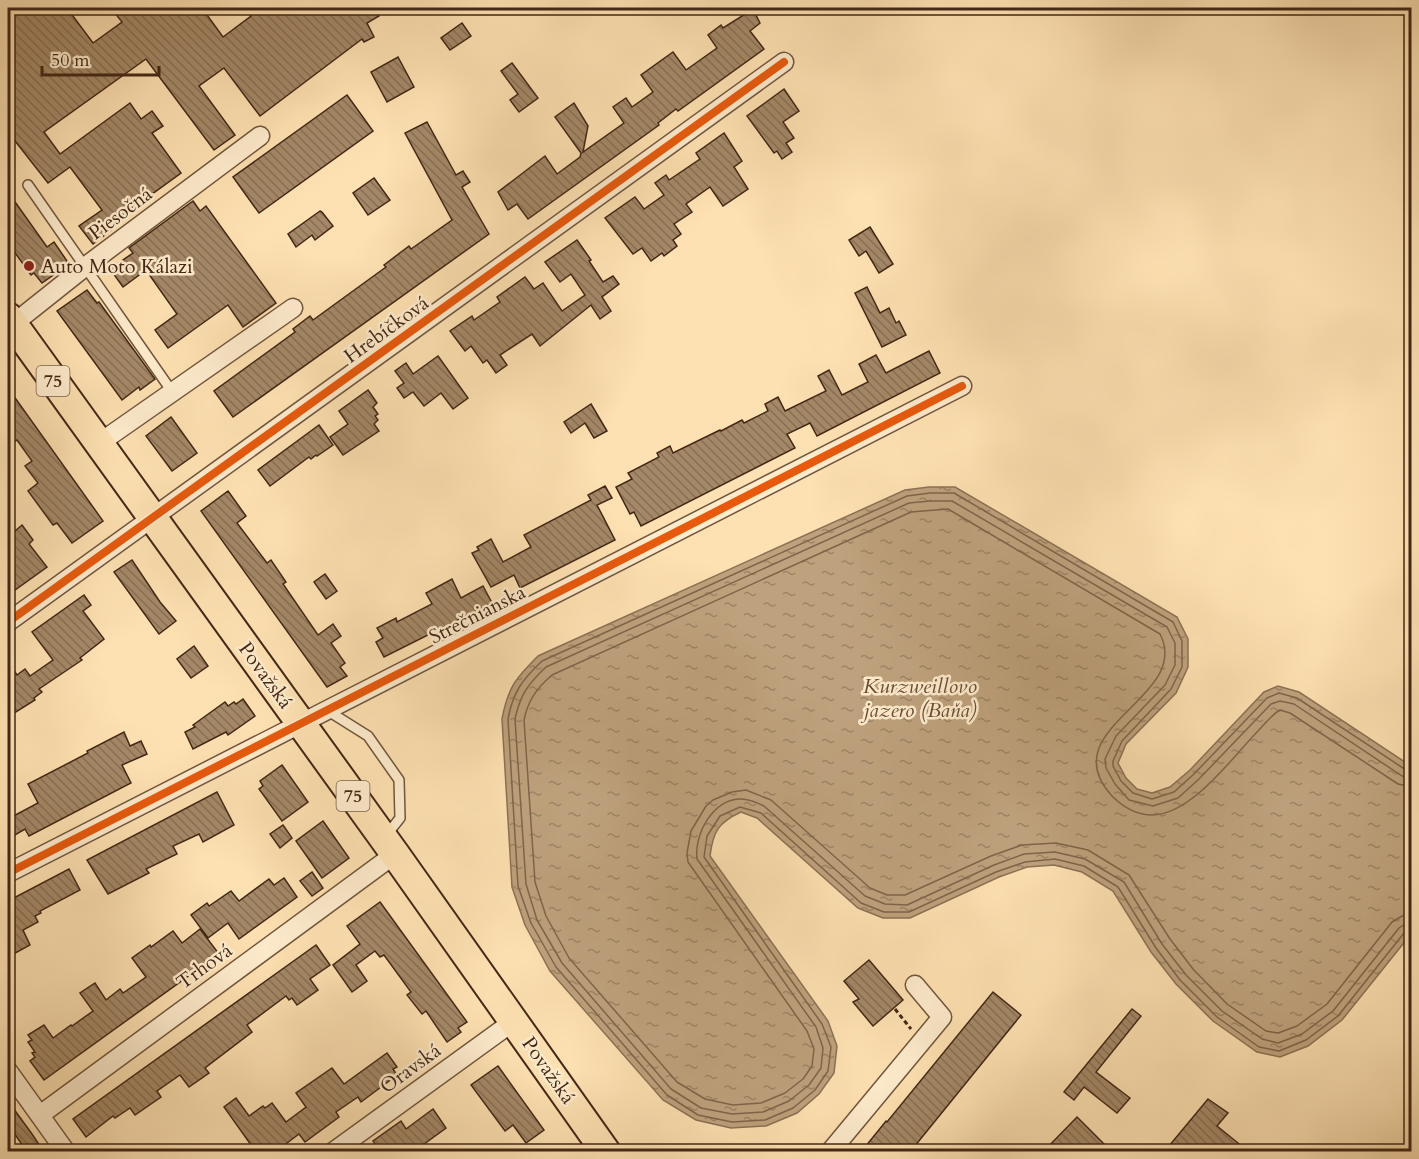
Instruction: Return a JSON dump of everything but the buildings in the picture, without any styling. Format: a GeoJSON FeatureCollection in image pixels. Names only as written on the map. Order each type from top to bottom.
{"type":"FeatureCollection","features":[{"type":"Feature","properties":{"kind":"main road","name":"Považská"},"geometry":{"type":"LineString","coordinates":[[9,323],[300,722],[606,1152]]}},
{"type":"Feature","properties":{"kind":"street","name":"Hrebíčková"},"geometry":{"type":"LineString","coordinates":[[8,622],[784,62]]}},
{"type":"Feature","properties":{"kind":"street","name":"Piesočná"},"geometry":{"type":"LineString","coordinates":[[9,323],[260,136]]}},
{"type":"Feature","properties":{"kind":"street"},"geometry":{"type":"LineString","coordinates":[[98,444],[293,308]]}},
{"type":"Feature","properties":{"kind":"street","name":"Strečnianska"},"geometry":{"type":"LineString","coordinates":[[8,873],[325,709],[962,386]]}},
{"type":"Feature","properties":{"kind":"street","name":"Trhová"},"geometry":{"type":"LineString","coordinates":[[40,1115],[389,846]]}},
{"type":"Feature","properties":{"kind":"street"},"geometry":{"type":"LineString","coordinates":[[830,1152],[942,1017],[915,985]]}},
{"type":"Feature","properties":{"kind":"street","name":"Oravská"},"geometry":{"type":"LineString","coordinates":[[333,1152],[514,1021]]}},
{"type":"Feature","properties":{"kind":"street"},"geometry":{"type":"LineString","coordinates":[[8,1071],[66,1152]]}},
{"type":"Feature","properties":{"kind":"lane"},"geometry":{"type":"LineString","coordinates":[[28,185],[173,393]]}},
{"type":"Feature","properties":{"kind":"lane"},"geometry":{"type":"LineString","coordinates":[[325,709],[368,736],[399,780],[400,818],[389,846]]}},
{"type":"Feature","properties":{"kind":"path"},"geometry":{"type":"LineString","coordinates":[[896,1009],[921,1042]]}},
{"type":"Feature","properties":{"kind":"water","name":"Kurzweillovo jazero (Baňa)"},"geometry":{"type":"Polygon","coordinates":[[[955,487],[1177,617],[1188,639],[1188,667],[1176,693],[1126,744],[1118,763],[1126,778],[1137,789],[1152,793],[1170,787],[1190,770],[1264,692],[1278,686],[1299,692],[1411,766],[1411,934],[1342,1020],[1308,1046],[1280,1057],[1257,1052],[1213,1021],[1176,984],[1151,952],[1113,891],[1082,872],[1054,865],[1027,867],[999,877],[910,918],[883,918],[858,908],[757,818],[741,812],[718,828],[710,856],[828,1021],[837,1046],[834,1073],[819,1094],[797,1113],[766,1126],[731,1128],[696,1120],[663,1100],[550,971],[525,925],[512,887],[502,719],[510,691],[519,677],[538,656],[905,490],[955,487]]]}},
{"type":"Feature","properties":{"kind":"cycle path"},"geometry":{"type":"LineString","coordinates":[[8,622],[784,62]]}},
{"type":"Feature","properties":{"kind":"cycle path"},"geometry":{"type":"LineString","coordinates":[[8,873],[962,386]]}},
{"type":"Feature","properties":{"kind":"place","name":"Auto Moto Kálazi"},"geometry":{"type":"Point","coordinates":[29,266]}}]}
